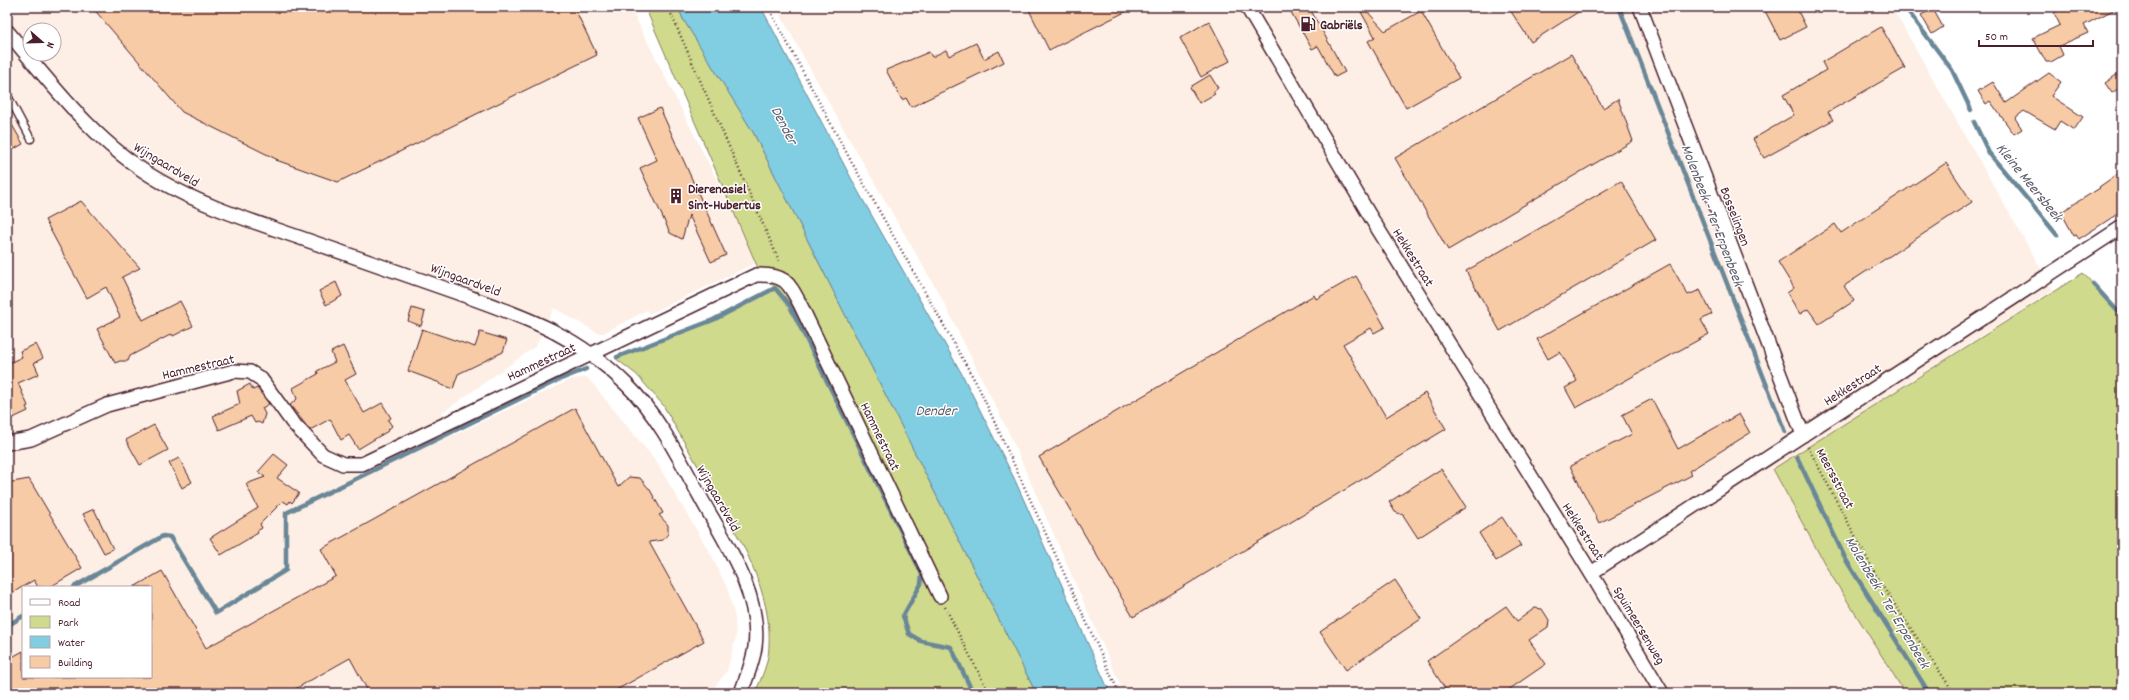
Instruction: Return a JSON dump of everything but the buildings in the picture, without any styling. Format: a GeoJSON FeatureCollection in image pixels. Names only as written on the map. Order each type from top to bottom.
{"type":"FeatureCollection","features":[{"type":"Feature","properties":{"kind":"street","name":"Hekkestraat"},"geometry":{"type":"LineString","coordinates":[[1247,7],[1370,216],[1591,573],[2122,227]]}},
{"type":"Feature","properties":{"kind":"street","name":"Bosselingen"},"geometry":{"type":"LineString","coordinates":[[1640,7],[1803,435]]}},
{"type":"Feature","properties":{"kind":"street","name":"Wijngaardveld"},"geometry":{"type":"LineString","coordinates":[[7,31],[81,119],[126,158],[158,180],[194,200],[228,213],[523,317],[554,330],[592,355],[627,385],[652,413],[731,552],[749,593],[755,645],[749,671],[741,693]]}},
{"type":"Feature","properties":{"kind":"street","name":"Hammestraat"},"geometry":{"type":"LineString","coordinates":[[7,443],[31,439],[107,405],[234,371],[250,372],[261,379],[292,422],[323,456],[343,464],[362,464],[756,275],[772,275],[789,284],[940,596]]}},
{"type":"Feature","properties":{"kind":"street","name":"Spuimeersenweg"},"geometry":{"type":"LineString","coordinates":[[1591,573],[1662,693]]}},
{"type":"Feature","properties":{"kind":"lane"},"geometry":{"type":"LineString","coordinates":[[7,94],[31,139]]}},
{"type":"Feature","properties":{"kind":"path"},"geometry":{"type":"LineString","coordinates":[[668,7],[789,284]]}},
{"type":"Feature","properties":{"kind":"path"},"geometry":{"type":"LineString","coordinates":[[768,7],[851,161],[978,386],[1119,693]]}},
{"type":"Feature","properties":{"kind":"path","name":"Meersstraat"},"geometry":{"type":"LineString","coordinates":[[1803,435],[1879,581],[1954,693]]}},
{"type":"Feature","properties":{"kind":"path"},"geometry":{"type":"LineString","coordinates":[[940,596],[989,693]]}},
{"type":"Feature","properties":{"kind":"shaded area"},"geometry":{"type":"Polygon","coordinates":[[[7,7],[630,7],[758,262],[649,314],[647,310],[604,333],[598,333],[554,308],[536,346],[442,413],[454,435],[572,379],[587,377],[655,460],[713,558],[728,590],[735,618],[736,637],[727,671],[710,693],[7,693],[7,7]]]}},
{"type":"Feature","properties":{"kind":"shaded area"},"geometry":{"type":"Polygon","coordinates":[[[776,7],[1892,7],[2053,290],[1815,442],[1906,693],[1124,693],[1008,431],[941,297],[848,137],[776,7]]]}},
{"type":"Feature","properties":{"kind":"green space"},"geometry":{"type":"Polygon","coordinates":[[[645,7],[678,7],[683,19],[753,132],[1036,693],[755,693],[768,658],[769,633],[766,607],[754,569],[743,545],[663,405],[637,375],[615,358],[713,320],[775,288],[758,268],[645,7]]]}},
{"type":"Feature","properties":{"kind":"green space"},"geometry":{"type":"Polygon","coordinates":[[[2083,273],[2122,316],[2122,693],[1905,693],[1828,570],[1773,469],[2083,273]]]}},
{"type":"Feature","properties":{"kind":"water","name":"Dender"},"geometry":{"type":"Polygon","coordinates":[[[678,7],[761,7],[859,193],[963,376],[1014,478],[1110,693],[1036,693],[753,132],[683,19],[678,7]]]}},
{"type":"Feature","properties":{"kind":"waterway","name":"Molenbeek - Ter Erpenbeek"},"geometry":{"type":"LineString","coordinates":[[1619,7],[1785,432]]}},
{"type":"Feature","properties":{"kind":"waterway","name":"Kleine Meersbeek"},"geometry":{"type":"LineString","coordinates":[[1905,7],[1952,70],[1971,110]]}},
{"type":"Feature","properties":{"kind":"waterway","name":"Kleine Meersbeek"},"geometry":{"type":"LineString","coordinates":[[1974,122],[1989,153],[2057,235]]}},
{"type":"Feature","properties":{"kind":"waterway","name":"Kleine Meersbeek"},"geometry":{"type":"LineString","coordinates":[[2093,284],[2122,316]]}},
{"type":"Feature","properties":{"kind":"waterway"},"geometry":{"type":"LineString","coordinates":[[617,357],[713,320],[775,288],[790,306],[922,574],[921,584],[903,616],[909,634],[921,641],[951,647],[973,693]]}},
{"type":"Feature","properties":{"kind":"waterway"},"geometry":{"type":"LineString","coordinates":[[76,586],[163,536],[170,537],[216,613],[286,570],[286,513],[556,381],[586,369]]}},
{"type":"Feature","properties":{"kind":"waterway","name":"Molenbeek - Ter Erpenbeek"},"geometry":{"type":"LineString","coordinates":[[1797,457],[1846,560],[1929,693]]}},
{"type":"Feature","properties":{"kind":"waterway"},"geometry":{"type":"LineString","coordinates":[[7,626],[22,617]]}},
{"type":"Feature","properties":{"kind":"place","name":"Gabriëls"},"geometry":{"type":"Point","coordinates":[1308,24]}},
{"type":"Feature","properties":{"kind":"place","name":"Dierenasiel Sint-Hubertus"},"geometry":{"type":"Point","coordinates":[676,196]}}]}
